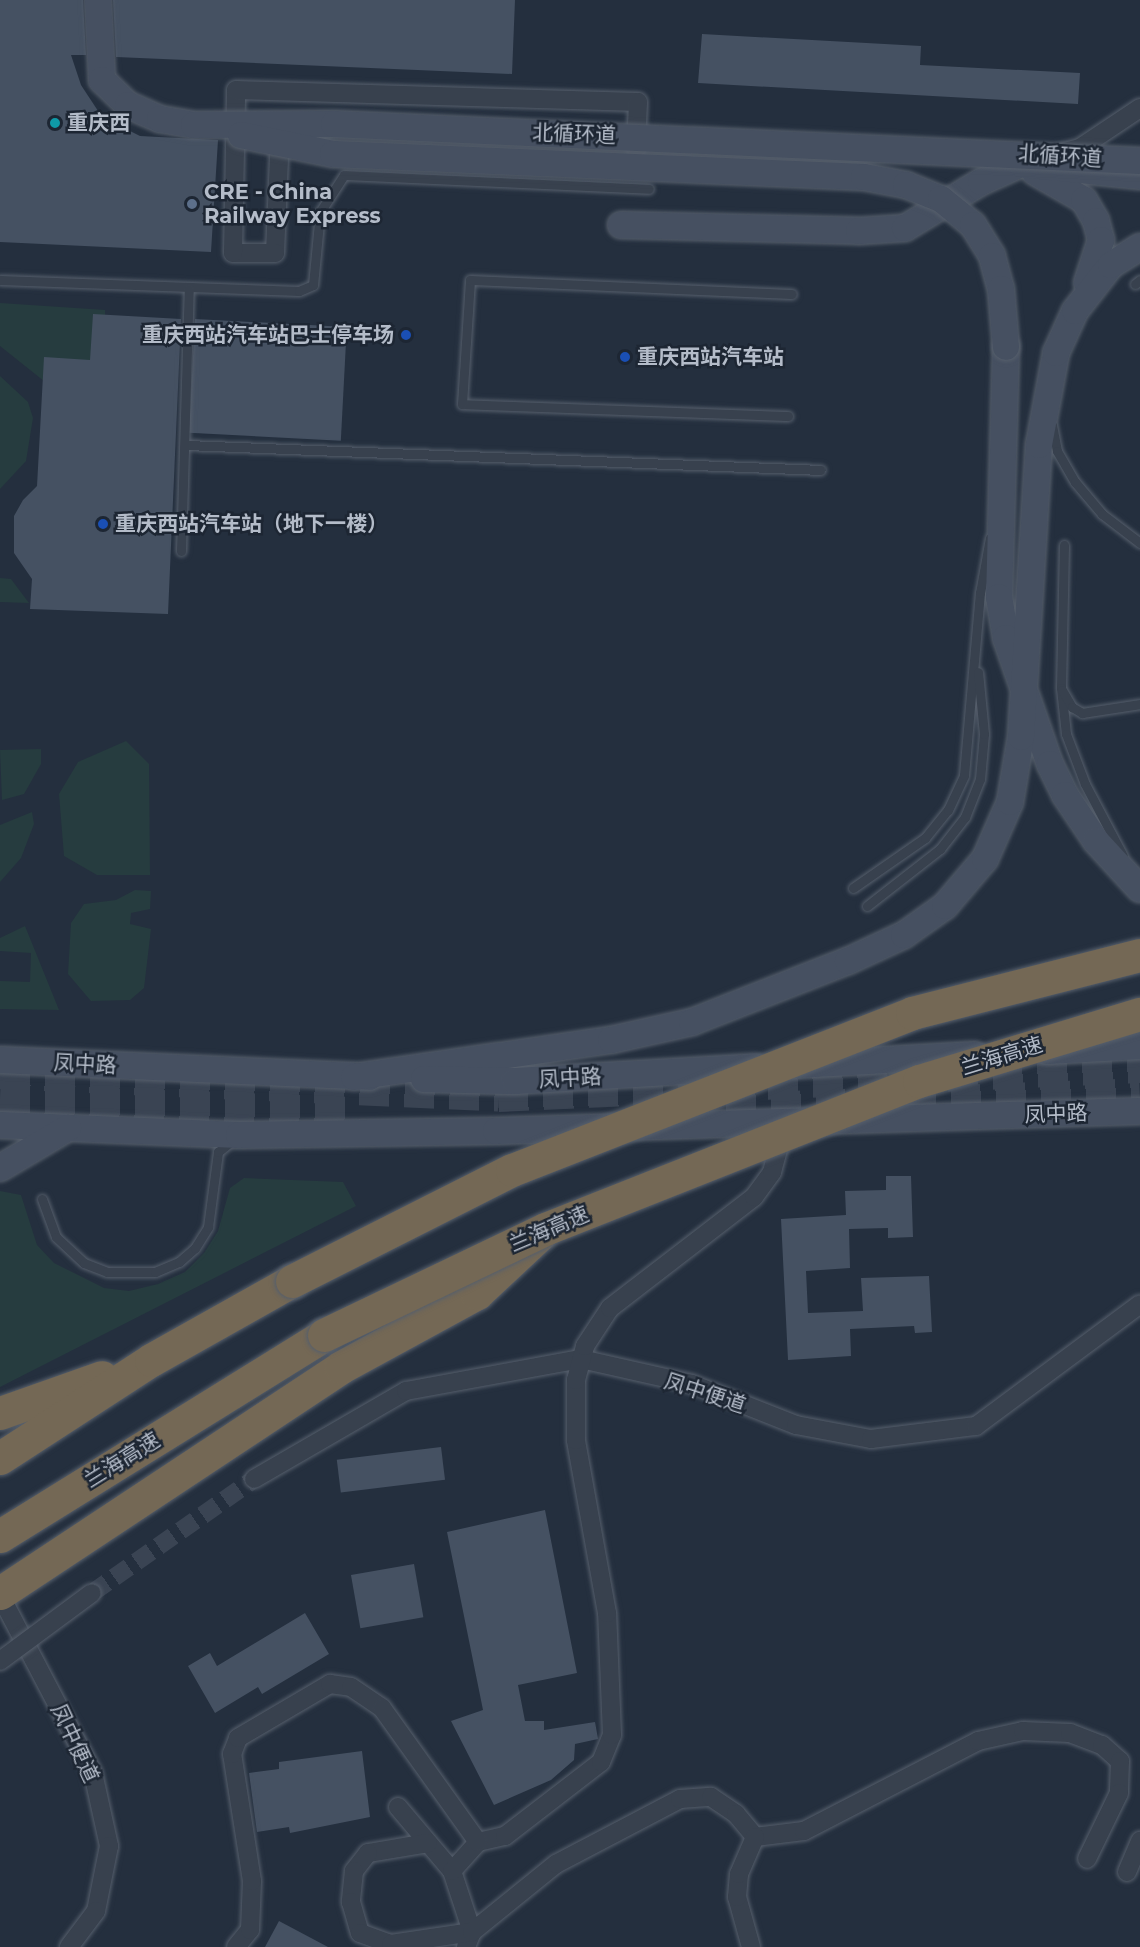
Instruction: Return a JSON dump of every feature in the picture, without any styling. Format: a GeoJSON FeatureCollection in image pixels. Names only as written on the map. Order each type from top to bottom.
{"type":"FeatureCollection","features":[{"type":"Feature","properties":{"kind":"highway"},"geometry":{"type":"LineString","coordinates":[[0,1458],[151,1360],[292,1281],[512,1170],[912,1013],[1140,955]]}},
{"type":"Feature","properties":{"kind":"highway","name":"兰海高速"},"geometry":{"type":"LineString","coordinates":[[11,1529],[324,1335],[545,1229],[919,1081],[1140,1014]]}},
{"type":"Feature","properties":{"kind":"highway"},"geometry":{"type":"LineString","coordinates":[[0,1594],[42,1563],[341,1366],[477,1293],[545,1229]]}},
{"type":"Feature","properties":{"kind":"highway"},"geometry":{"type":"LineString","coordinates":[[0,1413],[151,1360]]}},
{"type":"Feature","properties":{"kind":"main road","name":"北循环道"},"geometry":{"type":"LineString","coordinates":[[98,0],[102,80],[128,105],[160,119],[194,125],[357,124],[1140,162]]}},
{"type":"Feature","properties":{"kind":"main road"},"geometry":{"type":"LineString","coordinates":[[194,125],[333,154],[864,177],[906,185],[941,199],[973,225],[988,248],[1001,289],[1006,347],[999,597],[1006,638],[1025,685],[1050,764],[1065,795],[1096,841],[1140,888]]}},
{"type":"Feature","properties":{"kind":"main road"},"geometry":{"type":"LineString","coordinates":[[621,225],[859,231],[905,228],[981,182],[1021,164],[1140,176]]}},
{"type":"Feature","properties":{"kind":"main road"},"geometry":{"type":"LineString","coordinates":[[354,1077],[612,1040],[692,1022],[904,935],[945,906],[985,859],[1010,802],[1025,685],[1040,445],[1046,399],[1056,353],[1098,259],[1101,240],[1096,220],[1084,200],[1021,164]]}},
{"type":"Feature","properties":{"kind":"main road"},"geometry":{"type":"LineString","coordinates":[[1075,311],[1111,265],[1140,247]]}},
{"type":"Feature","properties":{"kind":"main road","name":"凤中路"},"geometry":{"type":"LineString","coordinates":[[0,1060],[354,1077],[515,1081],[1140,1046]]}},
{"type":"Feature","properties":{"kind":"main road","name":"凤中路"},"geometry":{"type":"LineString","coordinates":[[0,1125],[239,1135],[1140,1111]]}},
{"type":"Feature","properties":{"kind":"main road"},"geometry":{"type":"LineString","coordinates":[[0,1168],[68,1128]]}},
{"type":"Feature","properties":{"kind":"street"},"geometry":{"type":"LineString","coordinates":[[636,148],[638,102],[236,90],[233,254],[275,253],[279,134],[1021,164],[1080,148],[1140,108]]}},
{"type":"Feature","properties":{"kind":"street"},"geometry":{"type":"LineString","coordinates":[[452,1871],[478,1842],[505,1836],[602,1762],[612,1735],[607,1613],[576,1440],[576,1380],[581,1359],[585,1346],[610,1308],[754,1197],[772,1172],[785,1122]]}},
{"type":"Feature","properties":{"kind":"street","name":"凤中便道"},"geometry":{"type":"LineString","coordinates":[[254,1479],[406,1391],[581,1359],[692,1384],[796,1425],[871,1439],[976,1426],[1140,1304]]}},
{"type":"Feature","properties":{"kind":"street"},"geometry":{"type":"LineString","coordinates":[[0,1661],[92,1593]]}},
{"type":"Feature","properties":{"kind":"street","name":"凤中便道"},"geometry":{"type":"LineString","coordinates":[[0,1594],[93,1773],[109,1846],[96,1911],[69,1947]]}},
{"type":"Feature","properties":{"kind":"street"},"geometry":{"type":"LineString","coordinates":[[236,1947],[250,1930],[252,1881],[232,1754],[238,1738],[330,1684],[351,1687],[382,1708],[478,1842]]}},
{"type":"Feature","properties":{"kind":"street"},"geometry":{"type":"LineString","coordinates":[[755,1837],[804,1831],[978,1741],[1023,1731],[1070,1733],[1102,1745],[1120,1761],[1119,1793],[1087,1859]]}},
{"type":"Feature","properties":{"kind":"street"},"geometry":{"type":"LineString","coordinates":[[428,1843],[368,1853],[354,1870],[351,1902],[360,1933],[391,1944],[469,1939],[556,1864],[680,1799],[711,1797],[736,1814],[755,1837]]}},
{"type":"Feature","properties":{"kind":"street"},"geometry":{"type":"LineString","coordinates":[[398,1807],[452,1871],[469,1939]]}},
{"type":"Feature","properties":{"kind":"street"},"geometry":{"type":"LineString","coordinates":[[751,1947],[737,1897],[739,1874],[755,1837]]}},
{"type":"Feature","properties":{"kind":"street"},"geometry":{"type":"LineString","coordinates":[[1127,1872],[1140,1841]]}},
{"type":"Feature","properties":{"kind":"lane"},"geometry":{"type":"LineString","coordinates":[[0,280],[299,291],[313,285],[320,212],[344,175],[649,189]]}},
{"type":"Feature","properties":{"kind":"lane"},"geometry":{"type":"LineString","coordinates":[[788,416],[462,404],[470,280],[792,294]]}},
{"type":"Feature","properties":{"kind":"lane"},"geometry":{"type":"LineString","coordinates":[[181,551],[189,288]]}},
{"type":"Feature","properties":{"kind":"lane"},"geometry":{"type":"LineString","coordinates":[[1046,399],[1057,451],[1075,482],[1102,514],[1140,543]]}},
{"type":"Feature","properties":{"kind":"lane"},"geometry":{"type":"LineString","coordinates":[[186,445],[821,470]]}},
{"type":"Feature","properties":{"kind":"lane"},"geometry":{"type":"LineString","coordinates":[[853,888],[917,844],[948,810],[964,775],[975,642],[1002,470]]}},
{"type":"Feature","properties":{"kind":"lane"},"geometry":{"type":"LineString","coordinates":[[1064,544],[1061,688],[1066,734],[1073,756],[1140,888]]}},
{"type":"Feature","properties":{"kind":"lane"},"geometry":{"type":"LineString","coordinates":[[867,906],[940,849],[965,817],[980,779],[984,734],[975,642]]}},
{"type":"Feature","properties":{"kind":"lane"},"geometry":{"type":"LineString","coordinates":[[1061,688],[1072,707],[1082,713],[1140,704]]}},
{"type":"Feature","properties":{"kind":"lane"},"geometry":{"type":"LineString","coordinates":[[42,1199],[56,1236],[84,1263],[107,1272],[155,1272],[179,1262],[195,1248],[208,1227],[219,1152],[239,1135]]}},
{"type":"Feature","properties":{"kind":"green space"},"geometry":{"type":"Polygon","coordinates":[[[0,303],[105,310],[105,350],[69,401],[0,346],[0,303]]]}},
{"type":"Feature","properties":{"kind":"green space"},"geometry":{"type":"Polygon","coordinates":[[[0,376],[28,402],[33,418],[26,461],[0,489],[0,376]]]}},
{"type":"Feature","properties":{"kind":"green space"},"geometry":{"type":"Polygon","coordinates":[[[0,578],[11,579],[29,603],[0,602],[0,578]]]}},
{"type":"Feature","properties":{"kind":"green space"},"geometry":{"type":"Polygon","coordinates":[[[126,741],[149,764],[150,875],[97,875],[64,856],[59,794],[78,762],[126,741]]]}},
{"type":"Feature","properties":{"kind":"green space"},"geometry":{"type":"Polygon","coordinates":[[[41,749],[41,764],[24,794],[2,800],[0,750],[41,749]]]}},
{"type":"Feature","properties":{"kind":"green space"},"geometry":{"type":"Polygon","coordinates":[[[32,812],[34,824],[21,858],[0,882],[0,825],[32,812]]]}},
{"type":"Feature","properties":{"kind":"green space"},"geometry":{"type":"Polygon","coordinates":[[[135,890],[151,891],[150,909],[131,913],[130,924],[151,929],[144,988],[130,1000],[91,1001],[68,974],[71,923],[84,904],[116,900],[135,890]]]}},
{"type":"Feature","properties":{"kind":"green space"},"geometry":{"type":"Polygon","coordinates":[[[25,926],[59,1010],[0,1009],[0,981],[30,982],[31,953],[0,951],[0,938],[25,926]]]}},
{"type":"Feature","properties":{"kind":"green space"},"geometry":{"type":"Polygon","coordinates":[[[244,1178],[343,1182],[356,1206],[0,1387],[0,1191],[21,1195],[37,1245],[54,1263],[104,1288],[129,1291],[158,1284],[185,1272],[204,1253],[218,1231],[230,1188],[244,1178]]]}},
{"type":"Feature","properties":{"kind":"building","name":"重庆西"},"geometry":{"type":"Polygon","coordinates":[[[0,0],[83,0],[86,55],[71,55],[81,85],[102,117],[140,136],[218,140],[211,252],[0,242],[0,0]]]}},
{"type":"Feature","properties":{"kind":"building"},"geometry":{"type":"Polygon","coordinates":[[[113,0],[515,0],[512,74],[116,57],[113,0]]]}},
{"type":"Feature","properties":{"kind":"building"},"geometry":{"type":"Polygon","coordinates":[[[702,34],[921,46],[920,65],[1080,73],[1078,104],[698,83],[702,34]]]}},
{"type":"Feature","properties":{"kind":"building","name":"重庆西站汽车站（地下一楼）"},"geometry":{"type":"Polygon","coordinates":[[[93,314],[181,319],[168,614],[30,609],[32,579],[14,553],[14,516],[23,500],[37,486],[44,357],[90,360],[93,314]]]}},
{"type":"Feature","properties":{"kind":"building"},"geometry":{"type":"Polygon","coordinates":[[[195,319],[347,327],[341,441],[189,433],[195,319]]]}},
{"type":"Feature","properties":{"kind":"building"},"geometry":{"type":"Polygon","coordinates":[[[886,1176],[911,1176],[913,1237],[888,1238],[888,1228],[849,1229],[850,1268],[806,1271],[808,1313],[863,1311],[861,1278],[929,1276],[932,1332],[915,1333],[914,1326],[850,1329],[851,1356],[788,1360],[781,1219],[846,1215],[845,1191],[886,1190],[886,1176]]]}},
{"type":"Feature","properties":{"kind":"building"},"geometry":{"type":"Polygon","coordinates":[[[441,1447],[445,1480],[341,1493],[337,1460],[441,1447]]]}},
{"type":"Feature","properties":{"kind":"building"},"geometry":{"type":"Polygon","coordinates":[[[545,1510],[577,1673],[518,1685],[525,1721],[544,1721],[544,1730],[595,1722],[598,1739],[575,1744],[574,1760],[551,1780],[494,1805],[451,1721],[483,1710],[447,1532],[545,1510]]]}},
{"type":"Feature","properties":{"kind":"building"},"geometry":{"type":"Polygon","coordinates":[[[414,1564],[423,1617],[360,1628],[351,1575],[414,1564]]]}},
{"type":"Feature","properties":{"kind":"building"},"geometry":{"type":"Polygon","coordinates":[[[305,1613],[329,1654],[262,1694],[258,1687],[215,1713],[188,1666],[210,1653],[217,1666],[305,1613]]]}},
{"type":"Feature","properties":{"kind":"building"},"geometry":{"type":"Polygon","coordinates":[[[362,1751],[370,1817],[290,1833],[289,1827],[257,1832],[249,1773],[279,1769],[279,1762],[362,1751]]]}},
{"type":"Feature","properties":{"kind":"building"},"geometry":{"type":"Polygon","coordinates":[[[279,1921],[328,1947],[265,1947],[279,1921]]]}},
{"type":"Feature","properties":{"kind":"tunnel"},"geometry":{"type":"LineString","coordinates":[[0,1074],[498,1097],[1140,1068]]}},
{"type":"Feature","properties":{"kind":"tunnel"},"geometry":{"type":"LineString","coordinates":[[681,1110],[1140,1093]]}},
{"type":"Feature","properties":{"kind":"tunnel"},"geometry":{"type":"LineString","coordinates":[[0,1099],[360,1112]]}},
{"type":"Feature","properties":{"kind":"tunnel"},"geometry":{"type":"LineString","coordinates":[[92,1593],[254,1479]]}},
{"type":"Feature","properties":{"kind":"place","name":"重庆西"},"geometry":{"type":"Point","coordinates":[55,123]}},
{"type":"Feature","properties":{"kind":"place","name":"CRE - China Railway Express"},"geometry":{"type":"Point","coordinates":[192,204]}},
{"type":"Feature","properties":{"kind":"place","name":"重庆西站汽车站巴士停车场"},"geometry":{"type":"Point","coordinates":[406,335]}},
{"type":"Feature","properties":{"kind":"place","name":"重庆西站汽车站"},"geometry":{"type":"Point","coordinates":[625,357]}},
{"type":"Feature","properties":{"kind":"place","name":"重庆西站汽车站（地下一楼）"},"geometry":{"type":"Point","coordinates":[103,524]}}]}
